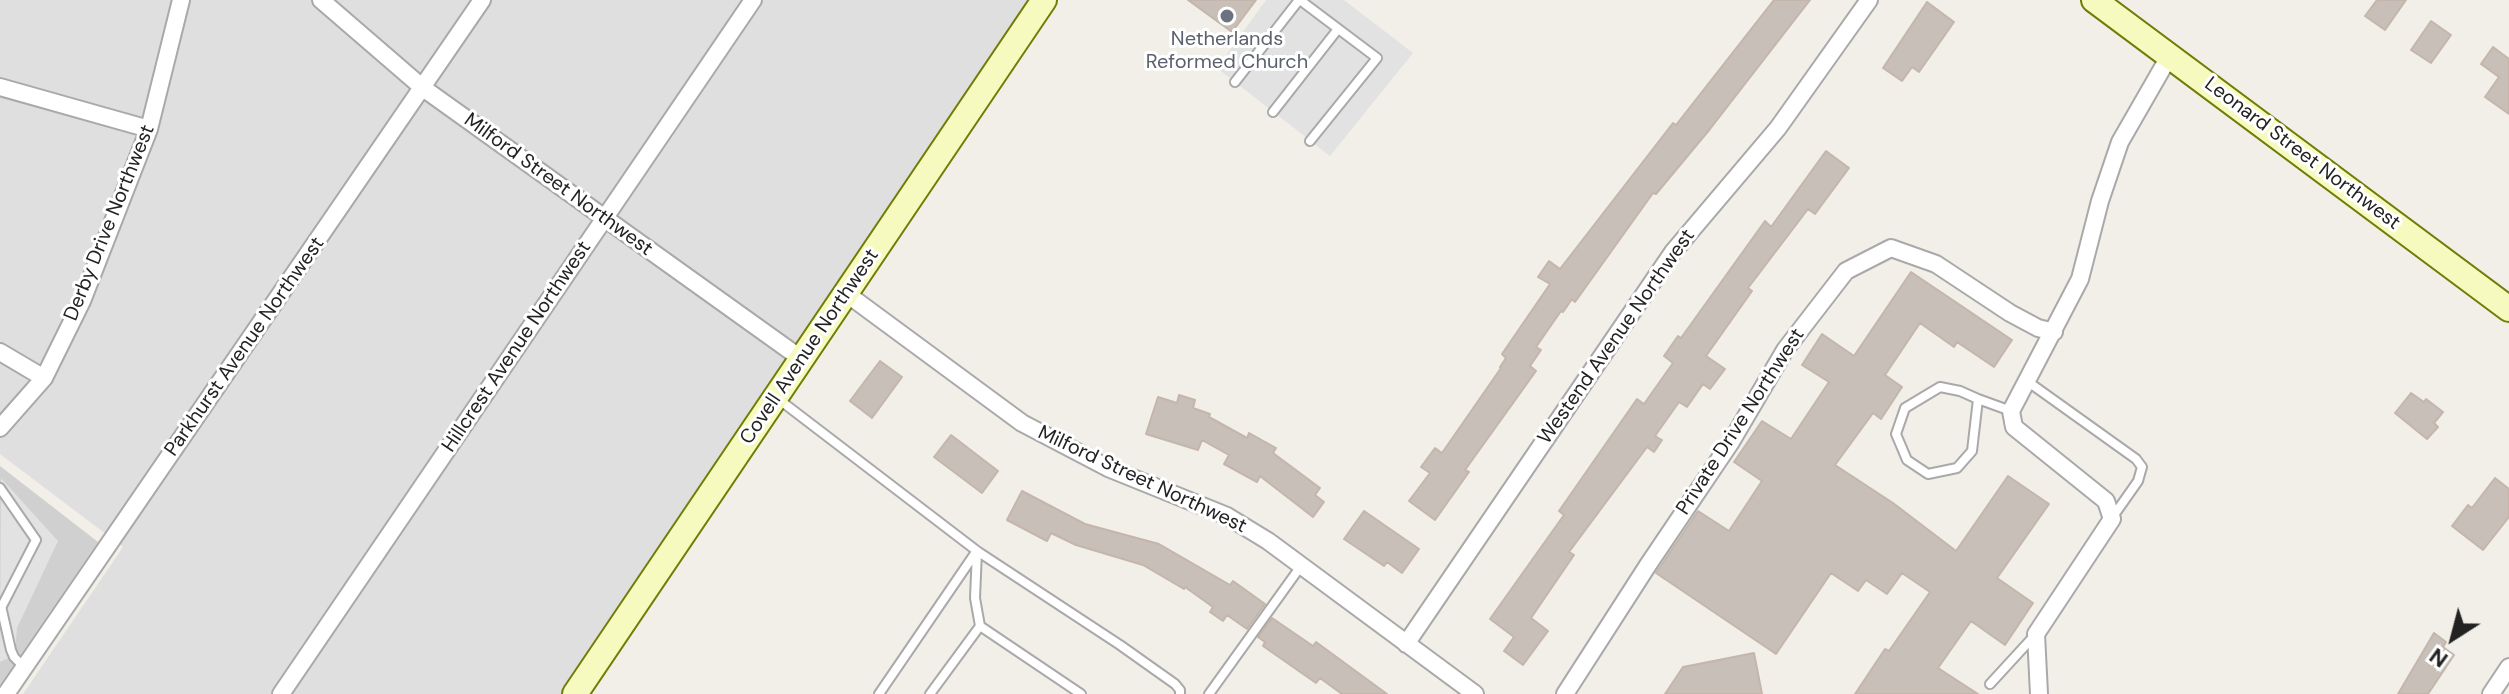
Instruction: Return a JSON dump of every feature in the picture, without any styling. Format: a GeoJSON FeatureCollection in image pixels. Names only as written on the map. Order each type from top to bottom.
{"type":"FeatureCollection","features":[{"type":"Feature","properties":{"kind":"street","name":"Derby Drive Northwest"},"geometry":{"type":"LineString","coordinates":[[0,428],[44,378],[82,301],[149,129],[181,0]]}},
{"type":"Feature","properties":{"kind":"street","name":"Milford Street Northwest"},"geometry":{"type":"LineString","coordinates":[[321,0],[423,88],[803,360]]}},
{"type":"Feature","properties":{"kind":"street","name":"Parkhurst Avenue Northwest"},"geometry":{"type":"LineString","coordinates":[[6,694],[482,0]]}},
{"type":"Feature","properties":{"kind":"street","name":"Hillcrest Avenue Northwest"},"geometry":{"type":"LineString","coordinates":[[281,694],[753,0]]}},
{"type":"Feature","properties":{"kind":"street","name":"Covell Avenue Northwest"},"geometry":{"type":"LineString","coordinates":[[575,694],[1044,0]]}},
{"type":"Feature","properties":{"kind":"street","name":"Westend Avenue Northwest"},"geometry":{"type":"LineString","coordinates":[[1406,644],[1673,252],[1778,128],[1869,0]]}},
{"type":"Feature","properties":{"kind":"street","name":"Leonard Street Northwest"},"geometry":{"type":"LineString","coordinates":[[2102,2],[2509,309]]}},
{"type":"Feature","properties":{"kind":"street"},"geometry":{"type":"LineString","coordinates":[[2039,694],[2036,634],[2112,519],[2106,501],[2014,427],[2011,411],[2080,279],[2100,201],[2120,142],[2170,55]]}},
{"type":"Feature","properties":{"kind":"street"},"geometry":{"type":"LineString","coordinates":[[0,87],[149,129]]}},
{"type":"Feature","properties":{"kind":"street","name":"Private Drive Northwest"},"geometry":{"type":"LineString","coordinates":[[1565,694],[1731,442],[1785,350],[1846,271],[1891,248],[1936,264],[2010,313],[2038,328],[2054,332]]}},
{"type":"Feature","properties":{"kind":"street","name":"Milford Street Northwest"},"geometry":{"type":"LineString","coordinates":[[847,294],[1022,423],[1108,468],[1227,516],[1268,541],[1475,694]]}},
{"type":"Feature","properties":{"kind":"street"},"geometry":{"type":"LineString","coordinates":[[0,352],[44,378]]}},
{"type":"Feature","properties":{"kind":"street"},"geometry":{"type":"LineString","coordinates":[[2491,694],[2509,667]]}},
{"type":"Feature","properties":{"kind":"lane"},"geometry":{"type":"LineString","coordinates":[[1235,82],[1300,0],[1377,58],[1310,141]]}},
{"type":"Feature","properties":{"kind":"lane"},"geometry":{"type":"LineString","coordinates":[[1273,112],[1338,29]]}},
{"type":"Feature","properties":{"kind":"lane"},"geometry":{"type":"LineString","coordinates":[[2027,381],[2136,459],[2142,467],[2138,481],[2112,519]]}},
{"type":"Feature","properties":{"kind":"lane"},"geometry":{"type":"LineString","coordinates":[[1978,399],[1972,451],[1957,468],[1928,474],[1907,460],[1896,434],[1905,408],[1940,387],[1960,391],[2011,411]]}},
{"type":"Feature","properties":{"kind":"lane"},"geometry":{"type":"LineString","coordinates":[[777,397],[977,551],[1120,645],[1175,684],[1180,694]]}},
{"type":"Feature","properties":{"kind":"lane"},"geometry":{"type":"LineString","coordinates":[[0,488],[36,540],[1,606],[11,650],[24,667]]}},
{"type":"Feature","properties":{"kind":"lane"},"geometry":{"type":"LineString","coordinates":[[0,510],[7,499]]}},
{"type":"Feature","properties":{"kind":"lane"},"geometry":{"type":"LineString","coordinates":[[977,551],[975,598],[980,626],[1081,694]]}},
{"type":"Feature","properties":{"kind":"lane"},"geometry":{"type":"LineString","coordinates":[[879,694],[977,551]]}},
{"type":"Feature","properties":{"kind":"lane"},"geometry":{"type":"LineString","coordinates":[[1209,694],[1301,565]]}},
{"type":"Feature","properties":{"kind":"lane"},"geometry":{"type":"LineString","coordinates":[[930,694],[980,626]]}},
{"type":"Feature","properties":{"kind":"lane"},"geometry":{"type":"LineString","coordinates":[[1990,684],[2036,634]]}},
{"type":"Feature","properties":{"kind":"shaded area"},"geometry":{"type":"Polygon","coordinates":[[[0,0],[1029,0],[562,694],[23,694],[123,547],[0,454],[0,0]]]}},
{"type":"Feature","properties":{"kind":"shaded area"},"geometry":{"type":"Polygon","coordinates":[[[1266,0],[1344,0],[1413,53],[1330,156],[1217,68],[1266,0]]]}},
{"type":"Feature","properties":{"kind":"shaded area"},"geometry":{"type":"Polygon","coordinates":[[[0,466],[98,542],[0,685],[0,466]]]}},
{"type":"Feature","properties":{"kind":"shaded area"},"geometry":{"type":"Polygon","coordinates":[[[1,478],[58,541],[17,628],[15,655],[0,662],[1,478]]]}},
{"type":"Feature","properties":{"kind":"building","name":"Netherlands Reformed Church"},"geometry":{"type":"Polygon","coordinates":[[[1188,0],[1256,0],[1232,32],[1188,0]]]}},
{"type":"Feature","properties":{"kind":"building"},"geometry":{"type":"Polygon","coordinates":[[[1774,0],[1810,0],[1710,129],[1656,194],[1653,193],[1575,302],[1572,299],[1561,311],[1536,347],[1541,350],[1530,366],[1536,371],[1465,470],[1469,472],[1435,520],[1409,501],[1430,473],[1421,467],[1435,448],[1442,453],[1501,368],[1506,358],[1502,354],[1550,284],[1538,277],[1549,261],[1560,269],[1673,123],[1676,125],[1774,0]]]}},
{"type":"Feature","properties":{"kind":"building"},"geometry":{"type":"Polygon","coordinates":[[[2377,0],[2406,0],[2385,30],[2365,16],[2377,0]]]}},
{"type":"Feature","properties":{"kind":"building"},"geometry":{"type":"Polygon","coordinates":[[[1927,2],[1954,22],[1919,72],[1912,67],[1902,81],[1883,68],[1927,2]]]}},
{"type":"Feature","properties":{"kind":"building"},"geometry":{"type":"Polygon","coordinates":[[[2431,21],[2451,35],[2431,63],[2411,50],[2431,21]]]}},
{"type":"Feature","properties":{"kind":"building"},"geometry":{"type":"Polygon","coordinates":[[[2493,47],[2509,59],[2509,114],[2485,97],[2499,77],[2481,64],[2493,47]]]}},
{"type":"Feature","properties":{"kind":"building"},"geometry":{"type":"Polygon","coordinates":[[[1826,151],[1849,168],[1815,214],[1808,209],[1748,288],[1752,291],[1706,356],[1725,369],[1710,389],[1703,384],[1687,407],[1679,402],[1655,436],[1662,440],[1654,452],[1647,447],[1569,552],[1574,555],[1531,618],[1548,631],[1523,665],[1504,651],[1514,637],[1490,619],[1564,515],[1559,511],[1637,399],[1644,404],[1673,363],[1664,356],[1678,336],[1681,338],[1765,221],[1771,227],[1826,151]]]}},
{"type":"Feature","properties":{"kind":"building"},"geometry":{"type":"Polygon","coordinates":[[[1911,272],[2012,340],[1994,367],[1957,342],[1954,347],[1920,323],[1885,375],[1902,387],[1881,419],[1873,413],[1835,465],[1893,503],[1956,551],[2008,476],[2049,504],[1997,578],[2033,603],[2005,645],[1971,621],[1938,668],[1978,694],[1855,694],[1885,649],[1889,651],[1930,592],[1902,573],[1887,594],[1866,580],[1858,591],[1831,573],[1776,654],[1656,573],[1698,511],[1729,531],[1762,481],[1734,462],[1762,421],[1791,439],[1829,382],[1802,365],[1822,334],[1854,356],[1911,272]]]}},
{"type":"Feature","properties":{"kind":"building"},"geometry":{"type":"Polygon","coordinates":[[[880,361],[902,377],[872,418],[850,401],[880,361]]]}},
{"type":"Feature","properties":{"kind":"building"},"geometry":{"type":"Polygon","coordinates":[[[2411,393],[2424,402],[2426,399],[2443,412],[2434,423],[2438,427],[2427,439],[2395,413],[2411,393]]]}},
{"type":"Feature","properties":{"kind":"building"},"geometry":{"type":"Polygon","coordinates":[[[1179,395],[1195,400],[1193,408],[1210,414],[1209,417],[1247,438],[1249,433],[1276,448],[1273,453],[1320,488],[1315,495],[1324,502],[1313,517],[1260,476],[1257,482],[1224,464],[1229,455],[1202,440],[1198,450],[1146,434],[1158,397],[1177,403],[1179,395]]]}},
{"type":"Feature","properties":{"kind":"building"},"geometry":{"type":"Polygon","coordinates":[[[951,435],[998,471],[982,493],[934,457],[951,435]]]}},
{"type":"Feature","properties":{"kind":"building"},"geometry":{"type":"Polygon","coordinates":[[[2495,478],[2509,489],[2509,517],[2483,550],[2452,526],[2468,505],[2472,508],[2495,478]]]}},
{"type":"Feature","properties":{"kind":"building"},"geometry":{"type":"Polygon","coordinates":[[[1022,491],[1085,524],[1159,544],[1230,585],[1233,581],[1265,604],[1247,629],[1227,615],[1223,621],[1210,612],[1213,607],[1185,587],[1143,565],[1076,545],[1051,533],[1047,541],[1007,520],[1022,491]]]}},
{"type":"Feature","properties":{"kind":"building"},"geometry":{"type":"Polygon","coordinates":[[[1364,511],[1419,549],[1402,573],[1387,562],[1384,566],[1344,539],[1364,511]]]}},
{"type":"Feature","properties":{"kind":"building"},"geometry":{"type":"Polygon","coordinates":[[[1272,618],[1313,646],[1316,642],[1387,694],[1342,694],[1320,678],[1316,683],[1263,646],[1265,642],[1258,637],[1272,618]]]}},
{"type":"Feature","properties":{"kind":"building"},"geometry":{"type":"Polygon","coordinates":[[[2434,633],[2446,642],[2443,647],[2454,655],[2428,694],[2398,694],[2434,633]]]}},
{"type":"Feature","properties":{"kind":"building"},"geometry":{"type":"Polygon","coordinates":[[[1754,653],[1762,694],[1665,694],[1683,667],[1754,653]]]}},
{"type":"Feature","properties":{"kind":"place","name":"Netherlands Reformed Church"},"geometry":{"type":"Point","coordinates":[1227,16]}}]}
